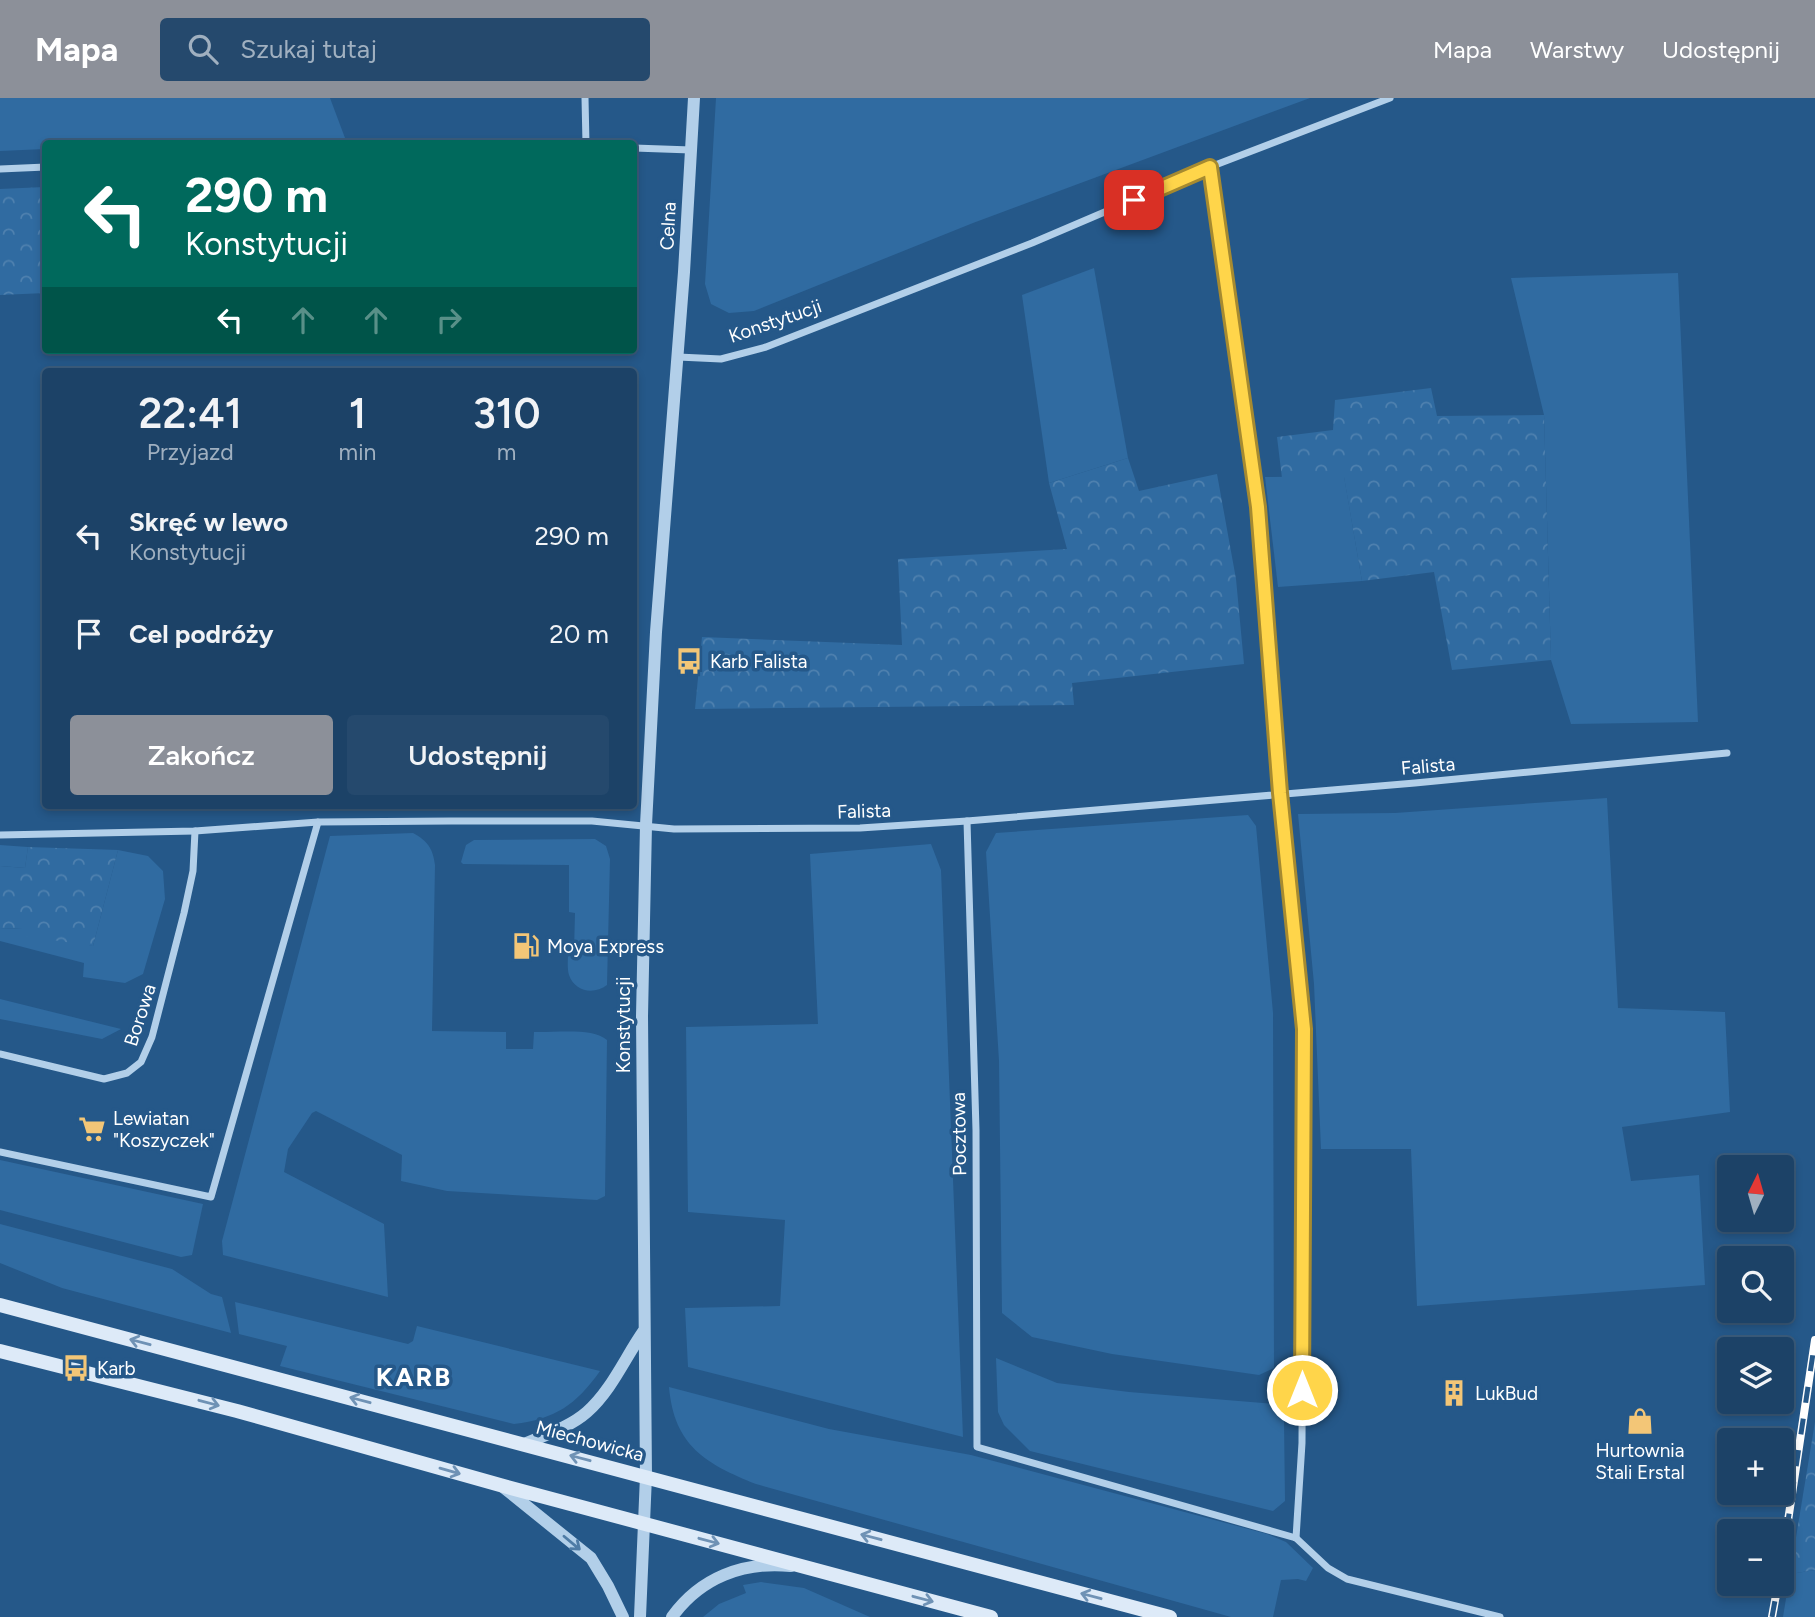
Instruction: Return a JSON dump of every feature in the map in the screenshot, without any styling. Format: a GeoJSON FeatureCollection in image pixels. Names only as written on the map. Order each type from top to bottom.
{"type":"FeatureCollection","features":[{"type":"Feature","properties":{"kind":"main road","name":"Miechowicka"},"geometry":{"type":"LineString","coordinates":[[0,1306],[1170,1617]]}},
{"type":"Feature","properties":{"kind":"main road"},"geometry":{"type":"LineString","coordinates":[[0,1351],[237,1411],[991,1617]]}},
{"type":"Feature","properties":{"kind":"street"},"geometry":{"type":"LineString","coordinates":[[585,98],[586,140]]}},
{"type":"Feature","properties":{"kind":"street","name":"Celna"},"geometry":{"type":"LineString","coordinates":[[678,357],[695,98]]}},
{"type":"Feature","properties":{"kind":"street"},"geometry":{"type":"LineString","coordinates":[[1363,98],[1370,106]]}},
{"type":"Feature","properties":{"kind":"street","name":"Konstytucji"},"geometry":{"type":"LineString","coordinates":[[640,1617],[646,1476],[642,1016],[646,825],[656,632],[678,357],[721,359],[766,347],[1032,243],[1210,167],[1390,98]]}},
{"type":"Feature","properties":{"kind":"street"},"geometry":{"type":"LineString","coordinates":[[637,148],[691,150]]}},
{"type":"Feature","properties":{"kind":"street"},"geometry":{"type":"LineString","coordinates":[[0,169],[42,167]]}},
{"type":"Feature","properties":{"kind":"street"},"geometry":{"type":"LineString","coordinates":[[1210,167],[1258,507],[1280,793],[1304,1029],[1302,1443],[1296,1538],[1328,1568],[1347,1579],[1500,1617]]}},
{"type":"Feature","properties":{"kind":"street","name":"Falista"},"geometry":{"type":"LineString","coordinates":[[0,835],[195,831],[318,822],[579,821],[674,829],[860,828],[1415,783],[1727,753]]}},
{"type":"Feature","properties":{"kind":"street","name":"Pocztowa"},"geometry":{"type":"LineString","coordinates":[[967,821],[976,1130],[977,1447],[1296,1538]]}},
{"type":"Feature","properties":{"kind":"street"},"geometry":{"type":"LineString","coordinates":[[0,1152],[211,1198],[318,822]]}},
{"type":"Feature","properties":{"kind":"street","name":"Borowa"},"geometry":{"type":"LineString","coordinates":[[0,1054],[104,1079],[127,1073],[141,1062],[152,1037],[181,926],[193,871],[195,831]]}},
{"type":"Feature","properties":{"kind":"street"},"geometry":{"type":"LineString","coordinates":[[524,1444],[565,1426],[586,1413],[604,1394],[643,1332]]}},
{"type":"Feature","properties":{"kind":"street"},"geometry":{"type":"LineString","coordinates":[[500,1485],[591,1558],[623,1617]]}},
{"type":"Feature","properties":{"kind":"street"},"geometry":{"type":"LineString","coordinates":[[672,1617],[682,1603],[702,1586],[731,1572],[763,1567],[810,1568]]}},
{"type":"Feature","properties":{"kind":"green space"},"geometry":{"type":"Polygon","coordinates":[[[0,98],[330,98],[345,138],[42,140],[42,149],[0,151],[0,98]]]}},
{"type":"Feature","properties":{"kind":"green space"},"geometry":{"type":"Polygon","coordinates":[[[716,98],[1310,98],[973,223],[754,311],[729,313],[711,304],[705,284],[716,98]]]}},
{"type":"Feature","properties":{"kind":"green space"},"geometry":{"type":"Polygon","coordinates":[[[42,187],[42,293],[0,295],[0,189],[42,187]]]}},
{"type":"Feature","properties":{"kind":"green space"},"geometry":{"type":"Polygon","coordinates":[[[1094,268],[1128,458],[1049,483],[1022,295],[1094,268]]]}},
{"type":"Feature","properties":{"kind":"green space"},"geometry":{"type":"Polygon","coordinates":[[[1678,273],[1698,722],[1571,724],[1551,660],[1544,415],[1511,278],[1678,273]]]}},
{"type":"Feature","properties":{"kind":"green space"},"geometry":{"type":"Polygon","coordinates":[[[1431,388],[1437,416],[1544,415],[1551,660],[1452,670],[1434,572],[1362,581],[1344,477],[1282,478],[1277,437],[1333,430],[1335,400],[1431,388]]]}},
{"type":"Feature","properties":{"kind":"green space"},"geometry":{"type":"Polygon","coordinates":[[[1128,458],[1139,491],[1217,474],[1236,579],[1244,664],[1072,683],[1074,705],[695,709],[702,637],[902,645],[898,559],[1067,549],[1049,483],[1128,458]]]}},
{"type":"Feature","properties":{"kind":"green space"},"geometry":{"type":"Polygon","coordinates":[[[1344,476],[1362,581],[1278,587],[1265,477],[1344,476]]]}},
{"type":"Feature","properties":{"kind":"green space"},"geometry":{"type":"Polygon","coordinates":[[[1607,798],[1618,1008],[1725,1012],[1730,1112],[1622,1127],[1631,1181],[1699,1175],[1705,1285],[1417,1306],[1411,1149],[1321,1149],[1314,984],[1298,814],[1395,813],[1607,798]]]}},
{"type":"Feature","properties":{"kind":"green space"},"geometry":{"type":"Polygon","coordinates":[[[1248,815],[1256,826],[1273,1013],[1274,1368],[1259,1375],[1112,1354],[1032,1337],[1002,1313],[999,1061],[986,852],[996,833],[1248,815]]]}},
{"type":"Feature","properties":{"kind":"green space"},"geometry":{"type":"Polygon","coordinates":[[[413,833],[429,846],[435,865],[432,1031],[506,1032],[506,1049],[533,1049],[534,1032],[583,1032],[607,1040],[605,1196],[597,1200],[447,1191],[401,1181],[402,1155],[316,1111],[288,1149],[284,1172],[384,1224],[388,1297],[223,1255],[222,1241],[330,836],[413,833]]]}},
{"type":"Feature","properties":{"kind":"green space"},"geometry":{"type":"Polygon","coordinates":[[[595,839],[606,846],[610,859],[607,985],[591,991],[576,985],[568,972],[568,952],[574,951],[575,913],[569,912],[569,865],[461,862],[466,845],[474,840],[595,839]]]}},
{"type":"Feature","properties":{"kind":"green space"},"geometry":{"type":"Polygon","coordinates":[[[931,844],[941,870],[963,1437],[688,1367],[685,1308],[780,1306],[785,1220],[688,1212],[686,1027],[818,1024],[810,854],[931,844]]]}},
{"type":"Feature","properties":{"kind":"green space"},"geometry":{"type":"Polygon","coordinates":[[[0,845],[28,847],[25,868],[0,866],[0,845]]]}},
{"type":"Feature","properties":{"kind":"green space"},"geometry":{"type":"Polygon","coordinates":[[[28,847],[118,850],[93,946],[25,936],[23,929],[0,928],[0,866],[25,868],[28,847]]]}},
{"type":"Feature","properties":{"kind":"green space"},"geometry":{"type":"Polygon","coordinates":[[[118,850],[148,856],[163,871],[165,899],[143,974],[125,983],[83,977],[84,963],[0,941],[0,928],[23,929],[93,946],[118,850]]]}},
{"type":"Feature","properties":{"kind":"green space"},"geometry":{"type":"Polygon","coordinates":[[[0,999],[121,1029],[102,1039],[0,1019],[0,999]]]}},
{"type":"Feature","properties":{"kind":"green space"},"geometry":{"type":"Polygon","coordinates":[[[0,1160],[203,1204],[192,1255],[181,1257],[0,1210],[0,1160]]]}},
{"type":"Feature","properties":{"kind":"green space"},"geometry":{"type":"Polygon","coordinates":[[[0,1224],[172,1269],[211,1294],[222,1297],[231,1333],[62,1288],[0,1263],[0,1224]]]}},
{"type":"Feature","properties":{"kind":"green space"},"geometry":{"type":"Polygon","coordinates":[[[235,1302],[408,1344],[413,1341],[417,1326],[600,1371],[582,1393],[563,1408],[541,1418],[514,1424],[280,1366],[287,1346],[239,1334],[235,1302]]]}},
{"type":"Feature","properties":{"kind":"green space"},"geometry":{"type":"Polygon","coordinates":[[[996,1358],[1057,1383],[1276,1404],[1284,1421],[1285,1501],[1273,1511],[1030,1451],[1004,1425],[998,1412],[996,1358]]]}},
{"type":"Feature","properties":{"kind":"green space"},"geometry":{"type":"Polygon","coordinates":[[[669,1387],[829,1429],[971,1455],[1267,1534],[1286,1542],[1313,1568],[1306,1581],[1281,1580],[1273,1617],[1231,1617],[756,1484],[722,1469],[696,1450],[678,1424],[669,1387]]]}},
{"type":"Feature","properties":{"kind":"green space"},"geometry":{"type":"Polygon","coordinates":[[[1815,1422],[1815,1570],[1794,1573],[1794,1550],[1815,1422]]]}},
{"type":"Feature","properties":{"kind":"green space"},"geometry":{"type":"Polygon","coordinates":[[[1815,1570],[1815,1617],[1783,1617],[1786,1596],[1794,1596],[1794,1573],[1815,1570]]]}},
{"type":"Feature","properties":{"kind":"green space"},"geometry":{"type":"Polygon","coordinates":[[[761,1582],[804,1588],[870,1617],[703,1617],[719,1604],[746,1593],[743,1585],[761,1582]]]}},
{"type":"Feature","properties":{"kind":"railway"},"geometry":{"type":"LineString","coordinates":[[1788,1519],[1815,1340]]}},
{"type":"Feature","properties":{"kind":"railway"},"geometry":{"type":"LineString","coordinates":[[1772,1617],[1776,1596]]}},
{"type":"Feature","properties":{"kind":"place","name":"Karb Falista"},"geometry":{"type":"Point","coordinates":[689,661]}},
{"type":"Feature","properties":{"kind":"place","name":"Moya Express"},"geometry":{"type":"Point","coordinates":[526,946]}},
{"type":"Feature","properties":{"kind":"place","name":"Lewiatan \"Koszyczek\""},"geometry":{"type":"Point","coordinates":[92,1129]}},
{"type":"Feature","properties":{"kind":"place","name":"Karb"},"geometry":{"type":"Point","coordinates":[76,1368]}},
{"type":"Feature","properties":{"kind":"place","name":"LukBud"},"geometry":{"type":"Point","coordinates":[1454,1393]}},
{"type":"Feature","properties":{"kind":"place","name":"Hurtownia Stali Erstal"},"geometry":{"type":"Point","coordinates":[1640,1421]}},
{"type":"Feature","properties":{"kind":"district","name":"KARB"},"geometry":{"type":"Point","coordinates":[414,1377]}},
{"type":"Feature","properties":{"kind":"route"},"geometry":{"type":"LineString","coordinates":[[1134,200],[1210,167],[1258,507],[1280,793],[1304,1029],[1302,1390]]}}]}
